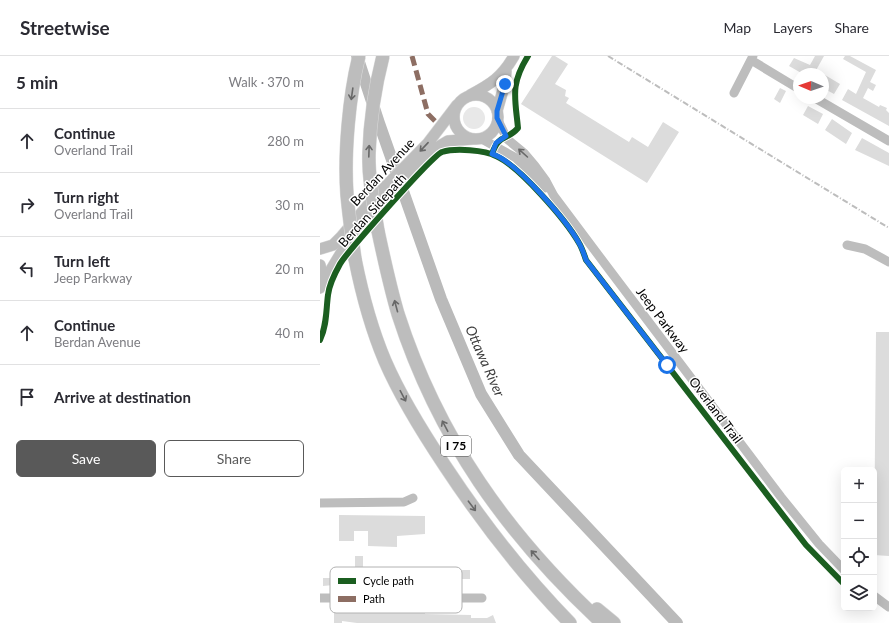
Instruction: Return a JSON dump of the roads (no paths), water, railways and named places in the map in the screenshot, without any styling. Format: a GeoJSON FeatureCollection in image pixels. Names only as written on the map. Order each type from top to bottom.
{"type":"FeatureCollection","features":[{"type":"Feature","properties":{"kind":"highway","name":"I 75"},"geometry":{"type":"LineString","coordinates":[[359,56],[350,108],[347,194],[355,259],[361,289],[370,321],[385,361],[418,424],[468,500],[509,554],[545,597],[570,623]]}},
{"type":"Feature","properties":{"kind":"highway","name":"I 75"},"geometry":{"type":"LineString","coordinates":[[383,56],[375,94],[369,152],[370,179],[378,232],[398,314],[435,406],[460,453],[498,510],[524,544],[602,623]]}},
{"type":"Feature","properties":{"kind":"highway"},"geometry":{"type":"LineString","coordinates":[[554,576],[614,623]]}},
{"type":"Feature","properties":{"kind":"highway"},"geometry":{"type":"LineString","coordinates":[[545,597],[562,623]]}},
{"type":"Feature","properties":{"kind":"main road"},"geometry":{"type":"LineString","coordinates":[[506,71],[505,84],[492,131],[476,139],[460,132],[454,119],[457,105],[468,96],[490,85],[506,71],[514,56]]}},
{"type":"Feature","properties":{"kind":"main road"},"geometry":{"type":"LineString","coordinates":[[468,96],[482,96],[494,104],[497,114]]}},
{"type":"Feature","properties":{"kind":"main road","name":"Berdan Avenue"},"geometry":{"type":"LineString","coordinates":[[320,288],[334,263],[349,243],[393,194],[457,105]]}},
{"type":"Feature","properties":{"kind":"main road","name":"Berdan Avenue"},"geometry":{"type":"LineString","coordinates":[[320,249],[333,245],[390,183],[411,169],[440,144],[452,140],[476,139]]}},
{"type":"Feature","properties":{"kind":"main road"},"geometry":{"type":"LineString","coordinates":[[320,265],[322,279],[320,288]]}},
{"type":"Feature","properties":{"kind":"street"},"geometry":{"type":"LineString","coordinates":[[734,94],[752,58],[793,84]]}},
{"type":"Feature","properties":{"kind":"street"},"geometry":{"type":"LineString","coordinates":[[825,104],[889,141]]}},
{"type":"Feature","properties":{"kind":"street","name":"Jeep Parkway"},"geometry":{"type":"LineString","coordinates":[[497,114],[507,139],[524,153],[546,181],[554,196]]}},
{"type":"Feature","properties":{"kind":"street","name":"Jeep Parkway"},"geometry":{"type":"LineString","coordinates":[[476,139],[516,158],[554,196],[804,526],[841,567]]}},
{"type":"Feature","properties":{"kind":"street"},"geometry":{"type":"LineString","coordinates":[[847,245],[865,249],[889,262]]}},
{"type":"Feature","properties":{"kind":"street"},"geometry":{"type":"LineString","coordinates":[[320,503],[404,502],[413,498]]}},
{"type":"Feature","properties":{"kind":"street"},"geometry":{"type":"LineString","coordinates":[[462,598],[482,598]]}},
{"type":"Feature","properties":{"kind":"street"},"geometry":{"type":"LineString","coordinates":[[877,598],[889,607]]}},
{"type":"Feature","properties":{"kind":"waterway","name":"Ottawa River"},"geometry":{"type":"LineString","coordinates":[[357,56],[441,299],[481,394],[519,455],[677,623]]}},
{"type":"Feature","properties":{"kind":"railway"},"geometry":{"type":"LineString","coordinates":[[608,56],[889,228]]}}]}
